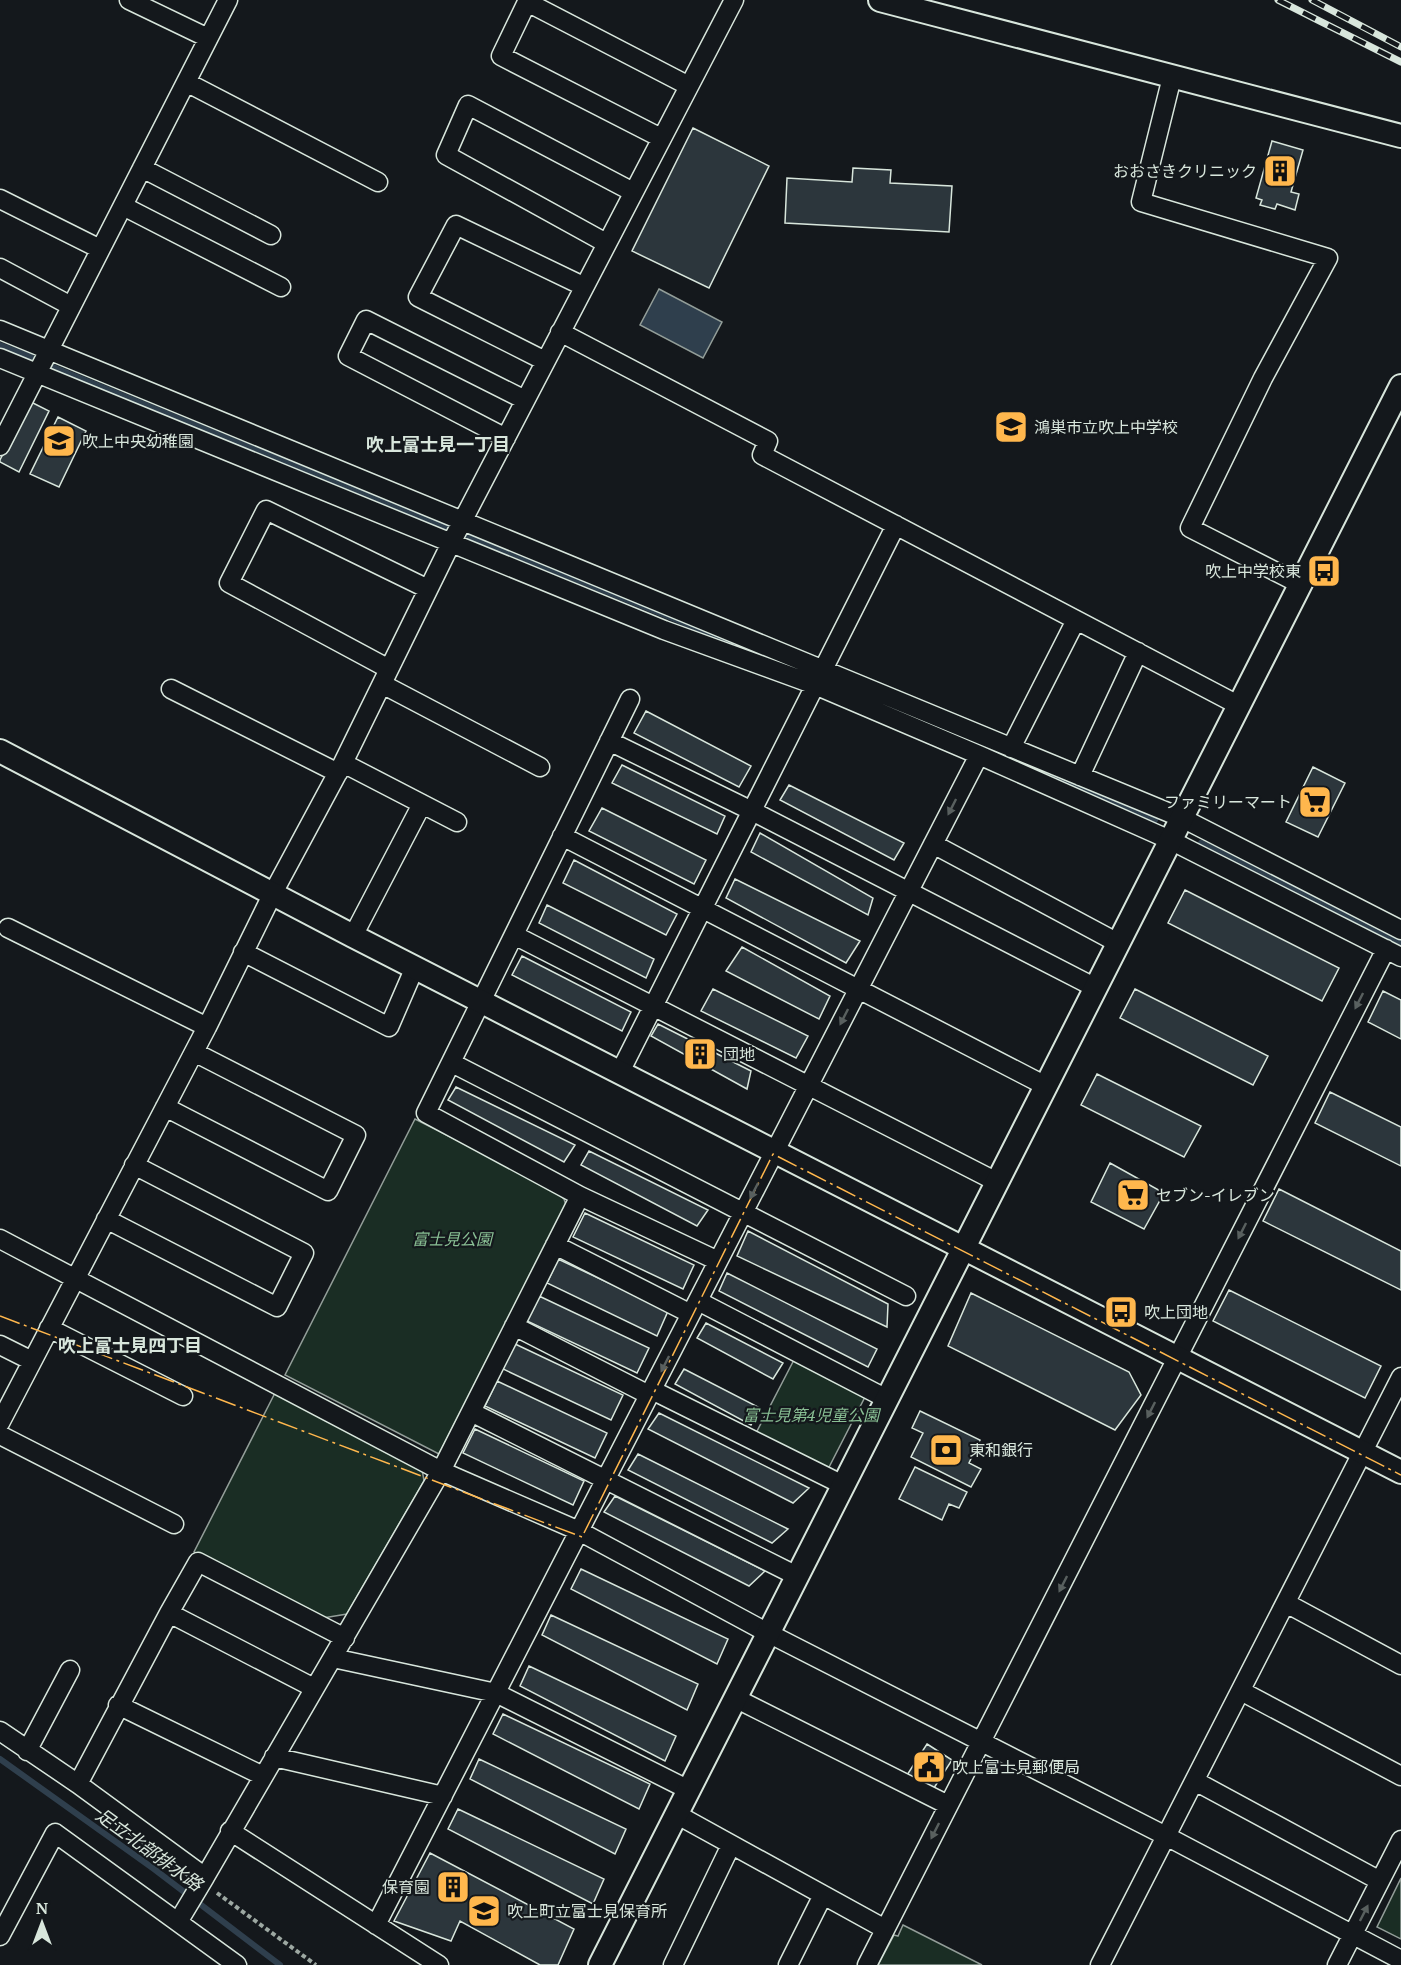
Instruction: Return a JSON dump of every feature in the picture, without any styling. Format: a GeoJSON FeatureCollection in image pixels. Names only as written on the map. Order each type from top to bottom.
{"type":"FeatureCollection","features":[{"type":"Feature","properties":{"kind":"street"},"geometry":{"type":"LineString","coordinates":[[129,0],[208,38]]}},
{"type":"Feature","properties":{"kind":"street"},"geometry":{"type":"LineString","coordinates":[[0,446],[228,0]]}},
{"type":"Feature","properties":{"kind":"street"},"geometry":{"type":"LineString","coordinates":[[0,1423],[207,1027],[273,893],[340,768],[452,541],[583,286],[734,0]]}},
{"type":"Feature","properties":{"kind":"street"},"geometry":{"type":"LineString","coordinates":[[880,0],[1401,136]]}},
{"type":"Feature","properties":{"kind":"street"},"geometry":{"type":"LineString","coordinates":[[661,138],[501,56],[527,2],[688,86]]}},
{"type":"Feature","properties":{"kind":"street"},"geometry":{"type":"LineString","coordinates":[[1172,77],[1141,202],[1328,258],[1263,378],[1190,528],[1300,584]]}},
{"type":"Feature","properties":{"kind":"street"},"geometry":{"type":"LineString","coordinates":[[186,82],[378,182]]}},
{"type":"Feature","properties":{"kind":"street"},"geometry":{"type":"LineString","coordinates":[[606,243],[446,155],[468,105],[633,192]]}},
{"type":"Feature","properties":{"kind":"street"},"geometry":{"type":"LineString","coordinates":[[142,168],[271,235]]}},
{"type":"Feature","properties":{"kind":"street"},"geometry":{"type":"LineString","coordinates":[[0,199],[100,249]]}},
{"type":"Feature","properties":{"kind":"street"},"geometry":{"type":"LineString","coordinates":[[123,206],[281,287]]}},
{"type":"Feature","properties":{"kind":"street"},"geometry":{"type":"LineString","coordinates":[[545,361],[418,297],[456,225],[583,286]]}},
{"type":"Feature","properties":{"kind":"street"},"geometry":{"type":"LineString","coordinates":[[0,268],[71,306]]}},
{"type":"Feature","properties":{"kind":"street"},"geometry":{"type":"LineString","coordinates":[[506,438],[348,356],[366,320],[525,400]]}},
{"type":"Feature","properties":{"kind":"street"},"geometry":{"type":"LineString","coordinates":[[0,330],[463,522],[819,677],[979,755],[1170,840],[1393,953],[1178,1358],[867,1965]]}},
{"type":"Feature","properties":{"kind":"street"},"geometry":{"type":"LineString","coordinates":[[560,332],[768,441],[762,455],[1238,705]]}},
{"type":"Feature","properties":{"kind":"street"},"geometry":{"type":"LineString","coordinates":[[0,358],[452,541],[664,630],[819,677],[1080,776],[1182,818],[1401,930]]}},
{"type":"Feature","properties":{"kind":"street"},"geometry":{"type":"LineString","coordinates":[[600,1965],[1238,705],[1300,584],[1396,409],[1401,386]]}},
{"type":"Feature","properties":{"kind":"street"},"geometry":{"type":"LineString","coordinates":[[428,589],[266,510],[229,583],[540,767]]}},
{"type":"Feature","properties":{"kind":"street"},"geometry":{"type":"LineString","coordinates":[[620,1072],[896,525]]}},
{"type":"Feature","properties":{"kind":"street"},"geometry":{"type":"LineString","coordinates":[[1011,748],[1077,620]]}},
{"type":"Feature","properties":{"kind":"street"},"geometry":{"type":"LineString","coordinates":[[1080,776],[1138,652]]}},
{"type":"Feature","properties":{"kind":"street"},"geometry":{"type":"LineString","coordinates":[[171,689],[457,822]]}},
{"type":"Feature","properties":{"kind":"street"},"geometry":{"type":"LineString","coordinates":[[630,699],[426,1113],[580,1196],[718,1261]]}},
{"type":"Feature","properties":{"kind":"street"},"geometry":{"type":"LineString","coordinates":[[609,741],[752,811],[1096,988]]}},
{"type":"Feature","properties":{"kind":"street"},"geometry":{"type":"LineString","coordinates":[[0,751],[353,936],[1401,1472]]}},
{"type":"Feature","properties":{"kind":"street"},"geometry":{"type":"LineString","coordinates":[[376,1925],[979,755]]}},
{"type":"Feature","properties":{"kind":"street"},"geometry":{"type":"LineString","coordinates":[[353,936],[422,804]]}},
{"type":"Feature","properties":{"kind":"street"},"geometry":{"type":"LineString","coordinates":[[562,837],[1046,1086]]}},
{"type":"Feature","properties":{"kind":"street"},"geometry":{"type":"LineString","coordinates":[[933,844],[1118,943]]}},
{"type":"Feature","properties":{"kind":"street"},"geometry":{"type":"LineString","coordinates":[[8,928],[207,1027]]}},
{"type":"Feature","properties":{"kind":"street"},"geometry":{"type":"LineString","coordinates":[[514,935],[997,1182]]}},
{"type":"Feature","properties":{"kind":"street"},"geometry":{"type":"LineString","coordinates":[[243,952],[389,1027],[415,967]]}},
{"type":"Feature","properties":{"kind":"street"},"geometry":{"type":"LineString","coordinates":[[165,1107],[328,1191],[356,1135],[194,1052]]}},
{"type":"Feature","properties":{"kind":"street"},"geometry":{"type":"LineString","coordinates":[[452,1064],[906,1296]]}},
{"type":"Feature","properties":{"kind":"street"},"geometry":{"type":"LineString","coordinates":[[106,1219],[277,1307],[304,1253],[134,1165]]}},
{"type":"Feature","properties":{"kind":"street"},"geometry":{"type":"LineString","coordinates":[[178,1922],[441,1471],[580,1196]]}},
{"type":"Feature","properties":{"kind":"street"},"geometry":{"type":"LineString","coordinates":[[0,1239],[441,1471],[579,1531],[768,1634],[1166,1836],[1401,1960]]}},
{"type":"Feature","properties":{"kind":"street"},"geometry":{"type":"LineString","coordinates":[[555,1245],[695,1307],[887,1399]]}},
{"type":"Feature","properties":{"kind":"street"},"geometry":{"type":"LineString","coordinates":[[514,1326],[843,1485]]}},
{"type":"Feature","properties":{"kind":"street"},"geometry":{"type":"LineString","coordinates":[[49,1328],[183,1396]]}},
{"type":"Feature","properties":{"kind":"street"},"geometry":{"type":"LineString","coordinates":[[0,1345],[32,1361]]}},
{"type":"Feature","properties":{"kind":"street"},"geometry":{"type":"LineString","coordinates":[[1100,1965],[1400,1383]]}},
{"type":"Feature","properties":{"kind":"street"},"geometry":{"type":"LineString","coordinates":[[471,1413],[797,1576]]}},
{"type":"Feature","properties":{"kind":"street"},"geometry":{"type":"LineString","coordinates":[[0,1435],[174,1524]]}},
{"type":"Feature","properties":{"kind":"street"},"geometry":{"type":"LineString","coordinates":[[78,1784],[118,1705],[198,1562],[345,1638]]}},
{"type":"Feature","properties":{"kind":"street"},"geometry":{"type":"LineString","coordinates":[[1286,1603],[1401,1665]]}},
{"type":"Feature","properties":{"kind":"street"},"geometry":{"type":"LineString","coordinates":[[169,1613],[314,1688]]}},
{"type":"Feature","properties":{"kind":"street"},"geometry":{"type":"LineString","coordinates":[[333,1658],[496,1693],[689,1790]]}},
{"type":"Feature","properties":{"kind":"street"},"geometry":{"type":"LineString","coordinates":[[27,1751],[70,1670]]}},
{"type":"Feature","properties":{"kind":"street"},"geometry":{"type":"LineString","coordinates":[[1241,1691],[1401,1776]]}},
{"type":"Feature","properties":{"kind":"street"},"geometry":{"type":"LineString","coordinates":[[735,1698],[948,1805]]}},
{"type":"Feature","properties":{"kind":"street"},"geometry":{"type":"LineString","coordinates":[[118,1705],[263,1776]]}},
{"type":"Feature","properties":{"kind":"street"},"geometry":{"type":"LineString","coordinates":[[0,1731],[194,1866],[203,1879]]}},
{"type":"Feature","properties":{"kind":"street"},"geometry":{"type":"LineString","coordinates":[[274,1757],[443,1796]]}},
{"type":"Feature","properties":{"kind":"street"},"geometry":{"type":"LineString","coordinates":[[1195,1781],[1380,1881]]}},
{"type":"Feature","properties":{"kind":"street"},"geometry":{"type":"LineString","coordinates":[[676,1814],[885,1929]]}},
{"type":"Feature","properties":{"kind":"street"},"geometry":{"type":"LineString","coordinates":[[230,1831],[439,1965]]}},
{"type":"Feature","properties":{"kind":"street"},"geometry":{"type":"LineString","coordinates":[[0,1936],[55,1833],[237,1965]]}},
{"type":"Feature","properties":{"kind":"street"},"geometry":{"type":"LineString","coordinates":[[1337,1965],[1401,1840]]}},
{"type":"Feature","properties":{"kind":"street"},"geometry":{"type":"LineString","coordinates":[[673,1965],[731,1845]]}},
{"type":"Feature","properties":{"kind":"street"},"geometry":{"type":"LineString","coordinates":[[788,1965],[823,1895]]}},
{"type":"Feature","properties":{"kind":"path"},"geometry":{"type":"LineString","coordinates":[[203,1879],[316,1965]]}},
{"type":"Feature","properties":{"kind":"green space","name":"富士見公園"},"geometry":{"type":"Polygon","coordinates":[[[415,1119],[553,1189],[564,1199],[566,1205],[439,1454],[285,1375],[415,1119]]]}},
{"type":"Feature","properties":{"kind":"green space","name":"富士見第4児童公園"},"geometry":{"type":"Polygon","coordinates":[[[796,1356],[867,1393],[826,1473],[754,1437],[796,1356]]]}},
{"type":"Feature","properties":{"kind":"green space"},"geometry":{"type":"Polygon","coordinates":[[[277,1389],[421,1463],[424,1481],[347,1614],[323,1618],[194,1552],[277,1389]]]}},
{"type":"Feature","properties":{"kind":"green space"},"geometry":{"type":"Polygon","coordinates":[[[1401,1878],[1401,1939],[1377,1927],[1401,1878]]]}},
{"type":"Feature","properties":{"kind":"green space"},"geometry":{"type":"Polygon","coordinates":[[[903,1925],[982,1965],[878,1965],[894,1935],[898,1936],[903,1925]]]}},
{"type":"Feature","properties":{"kind":"water"},"geometry":{"type":"Polygon","coordinates":[[[659,289],[722,322],[703,358],[640,325],[659,289]]]}},
{"type":"Feature","properties":{"kind":"building"},"geometry":{"type":"Polygon","coordinates":[[[693,128],[769,166],[709,288],[632,251],[693,128]]]}},
{"type":"Feature","properties":{"kind":"building","name":"おおさきクリニック"},"geometry":{"type":"Polygon","coordinates":[[[1272,141],[1303,150],[1291,192],[1299,194],[1295,210],[1277,204],[1275,209],[1260,205],[1262,200],[1256,198],[1272,141]]]}},
{"type":"Feature","properties":{"kind":"building"},"geometry":{"type":"Polygon","coordinates":[[[853,168],[891,170],[890,183],[952,186],[949,232],[785,223],[787,178],[852,182],[853,168]]]}},
{"type":"Feature","properties":{"kind":"building"},"geometry":{"type":"Polygon","coordinates":[[[29,401],[49,411],[19,472],[0,460],[29,401]]]}},
{"type":"Feature","properties":{"kind":"building"},"geometry":{"type":"Polygon","coordinates":[[[58,417],[86,431],[59,487],[30,474],[58,417]]]}},
{"type":"Feature","properties":{"kind":"building"},"geometry":{"type":"Polygon","coordinates":[[[646,711],[751,766],[739,787],[634,733],[646,711]]]}},
{"type":"Feature","properties":{"kind":"building"},"geometry":{"type":"Polygon","coordinates":[[[622,765],[725,816],[717,834],[612,783],[622,765]]]}},
{"type":"Feature","properties":{"kind":"building"},"geometry":{"type":"Polygon","coordinates":[[[1313,767],[1345,783],[1318,837],[1286,822],[1313,767]]]}},
{"type":"Feature","properties":{"kind":"building"},"geometry":{"type":"Polygon","coordinates":[[[789,785],[904,843],[894,860],[780,800],[789,785]]]}},
{"type":"Feature","properties":{"kind":"building"},"geometry":{"type":"Polygon","coordinates":[[[602,808],[706,860],[694,884],[589,831],[602,808]]]}},
{"type":"Feature","properties":{"kind":"building"},"geometry":{"type":"Polygon","coordinates":[[[760,833],[873,898],[868,915],[751,852],[760,833]]]}},
{"type":"Feature","properties":{"kind":"building"},"geometry":{"type":"Polygon","coordinates":[[[574,860],[677,914],[666,935],[563,883],[574,860]]]}},
{"type":"Feature","properties":{"kind":"building"},"geometry":{"type":"Polygon","coordinates":[[[735,879],[860,941],[846,963],[726,898],[735,879]]]}},
{"type":"Feature","properties":{"kind":"building"},"geometry":{"type":"Polygon","coordinates":[[[1185,890],[1339,968],[1322,1001],[1168,923],[1185,890]]]}},
{"type":"Feature","properties":{"kind":"building"},"geometry":{"type":"Polygon","coordinates":[[[547,905],[654,959],[646,978],[539,923],[547,905]]]}},
{"type":"Feature","properties":{"kind":"building"},"geometry":{"type":"Polygon","coordinates":[[[742,947],[830,996],[819,1019],[726,971],[742,947]]]}},
{"type":"Feature","properties":{"kind":"building"},"geometry":{"type":"Polygon","coordinates":[[[522,956],[631,1012],[622,1031],[512,975],[522,956]]]}},
{"type":"Feature","properties":{"kind":"building"},"geometry":{"type":"Polygon","coordinates":[[[713,989],[808,1036],[796,1058],[701,1011],[713,989]]]}},
{"type":"Feature","properties":{"kind":"building"},"geometry":{"type":"Polygon","coordinates":[[[1135,989],[1268,1056],[1253,1085],[1120,1018],[1135,989]]]}},
{"type":"Feature","properties":{"kind":"building"},"geometry":{"type":"Polygon","coordinates":[[[1383,991],[1401,1000],[1401,1039],[1368,1022],[1383,991]]]}},
{"type":"Feature","properties":{"kind":"building","name":"団地"},"geometry":{"type":"Polygon","coordinates":[[[658,1024],[751,1071],[747,1089],[651,1036],[658,1024]]]}},
{"type":"Feature","properties":{"kind":"building"},"geometry":{"type":"Polygon","coordinates":[[[1097,1074],[1201,1126],[1184,1157],[1081,1105],[1097,1074]]]}},
{"type":"Feature","properties":{"kind":"building"},"geometry":{"type":"Polygon","coordinates":[[[456,1087],[575,1145],[564,1162],[448,1100],[456,1087]]]}},
{"type":"Feature","properties":{"kind":"building"},"geometry":{"type":"Polygon","coordinates":[[[1330,1092],[1401,1127],[1401,1166],[1315,1123],[1330,1092]]]}},
{"type":"Feature","properties":{"kind":"building"},"geometry":{"type":"Polygon","coordinates":[[[589,1151],[708,1210],[697,1226],[581,1165],[589,1151]]]}},
{"type":"Feature","properties":{"kind":"building"},"geometry":{"type":"Polygon","coordinates":[[[1110,1163],[1164,1193],[1144,1229],[1091,1202],[1110,1163]]]}},
{"type":"Feature","properties":{"kind":"building"},"geometry":{"type":"Polygon","coordinates":[[[1279,1189],[1401,1251],[1401,1290],[1263,1221],[1279,1189]]]}},
{"type":"Feature","properties":{"kind":"building"},"geometry":{"type":"Polygon","coordinates":[[[585,1213],[694,1265],[683,1289],[573,1237],[585,1213]]]}},
{"type":"Feature","properties":{"kind":"building"},"geometry":{"type":"Polygon","coordinates":[[[748,1231],[888,1304],[887,1327],[737,1256],[748,1231]]]}},
{"type":"Feature","properties":{"kind":"building"},"geometry":{"type":"Polygon","coordinates":[[[558,1259],[668,1311],[657,1336],[547,1283],[558,1259]]]}},
{"type":"Feature","properties":{"kind":"building"},"geometry":{"type":"Polygon","coordinates":[[[727,1273],[877,1349],[868,1367],[719,1291],[727,1273]]]}},
{"type":"Feature","properties":{"kind":"building"},"geometry":{"type":"Polygon","coordinates":[[[1229,1290],[1381,1366],[1365,1398],[1213,1321],[1229,1290]]]}},
{"type":"Feature","properties":{"kind":"building"},"geometry":{"type":"Polygon","coordinates":[[[971,1293],[1129,1372],[1141,1395],[1115,1430],[948,1346],[971,1293]]]}},
{"type":"Feature","properties":{"kind":"building"},"geometry":{"type":"Polygon","coordinates":[[[539,1296],[649,1348],[637,1373],[527,1321],[539,1296]]]}},
{"type":"Feature","properties":{"kind":"building"},"geometry":{"type":"Polygon","coordinates":[[[706,1323],[783,1363],[773,1379],[697,1338],[706,1323]]]}},
{"type":"Feature","properties":{"kind":"building"},"geometry":{"type":"Polygon","coordinates":[[[513,1343],[623,1395],[611,1420],[501,1368],[513,1343]]]}},
{"type":"Feature","properties":{"kind":"building"},"geometry":{"type":"Polygon","coordinates":[[[684,1369],[760,1408],[751,1425],[675,1384],[684,1369]]]}},
{"type":"Feature","properties":{"kind":"building"},"geometry":{"type":"Polygon","coordinates":[[[497,1381],[607,1433],[595,1458],[485,1406],[497,1381]]]}},
{"type":"Feature","properties":{"kind":"building"},"geometry":{"type":"Polygon","coordinates":[[[920,1411],[980,1440],[969,1463],[981,1469],[971,1487],[911,1457],[923,1433],[912,1428],[920,1411]]]}},
{"type":"Feature","properties":{"kind":"building"},"geometry":{"type":"Polygon","coordinates":[[[659,1413],[809,1488],[793,1503],[648,1429],[659,1413]]]}},
{"type":"Feature","properties":{"kind":"building"},"geometry":{"type":"Polygon","coordinates":[[[475,1429],[584,1481],[573,1505],[463,1453],[475,1429]]]}},
{"type":"Feature","properties":{"kind":"building"},"geometry":{"type":"Polygon","coordinates":[[[638,1454],[788,1529],[772,1543],[628,1470],[638,1454]]]}},
{"type":"Feature","properties":{"kind":"building"},"geometry":{"type":"Polygon","coordinates":[[[915,1467],[967,1492],[959,1508],[949,1504],[942,1520],[899,1499],[915,1467]]]}},
{"type":"Feature","properties":{"kind":"building"},"geometry":{"type":"Polygon","coordinates":[[[615,1496],[765,1571],[749,1586],[604,1512],[615,1496]]]}},
{"type":"Feature","properties":{"kind":"building"},"geometry":{"type":"Polygon","coordinates":[[[581,1569],[728,1639],[717,1664],[571,1589],[581,1569]]]}},
{"type":"Feature","properties":{"kind":"building"},"geometry":{"type":"Polygon","coordinates":[[[551,1615],[698,1684],[687,1710],[542,1635],[551,1615]]]}},
{"type":"Feature","properties":{"kind":"building"},"geometry":{"type":"Polygon","coordinates":[[[529,1666],[676,1736],[665,1761],[520,1686],[529,1666]]]}},
{"type":"Feature","properties":{"kind":"building"},"geometry":{"type":"Polygon","coordinates":[[[503,1714],[650,1784],[639,1809],[493,1734],[503,1714]]]}},
{"type":"Feature","properties":{"kind":"building","name":"吹上富士見郵便局"},"geometry":{"type":"Polygon","coordinates":[[[927,1744],[952,1760],[932,1791],[907,1775],[927,1744]]]}},
{"type":"Feature","properties":{"kind":"building"},"geometry":{"type":"Polygon","coordinates":[[[479,1759],[626,1829],[615,1854],[470,1779],[479,1759]]]}},
{"type":"Feature","properties":{"kind":"building"},"geometry":{"type":"Polygon","coordinates":[[[458,1809],[604,1879],[593,1904],[448,1829],[458,1809]]]}},
{"type":"Feature","properties":{"kind":"building","name":"保育園"},"geometry":{"type":"Polygon","coordinates":[[[430,1853],[574,1929],[558,1965],[540,1965],[460,1921],[451,1941],[394,1921],[430,1853]]]}},
{"type":"Feature","properties":{"kind":"waterway"},"geometry":{"type":"LineString","coordinates":[[0,345],[31,357]]}},
{"type":"Feature","properties":{"kind":"waterway"},"geometry":{"type":"LineString","coordinates":[[53,367],[447,528]]}},
{"type":"Feature","properties":{"kind":"waterway"},"geometry":{"type":"LineString","coordinates":[[468,536],[754,651]]}},
{"type":"Feature","properties":{"kind":"waterway"},"geometry":{"type":"LineString","coordinates":[[983,747],[1155,820]]}},
{"type":"Feature","properties":{"kind":"waterway"},"geometry":{"type":"LineString","coordinates":[[1201,843],[1401,942]]}},
{"type":"Feature","properties":{"kind":"waterway","name":"足立北部排水路"},"geometry":{"type":"LineString","coordinates":[[0,1759],[154,1869],[280,1965]]}},
{"type":"Feature","properties":{"kind":"railway"},"geometry":{"type":"LineString","coordinates":[[1278,0],[1401,62]]}},
{"type":"Feature","properties":{"kind":"railway"},"geometry":{"type":"LineString","coordinates":[[1312,0],[1401,47]]}},
{"type":"Feature","properties":{"kind":"power"},"geometry":{"type":"LineString","coordinates":[[0,1316],[582,1537],[773,1154],[1401,1475]]}},
{"type":"Feature","properties":{"kind":"place","name":"おおさきクリニック"},"geometry":{"type":"Point","coordinates":[1280,171]}},
{"type":"Feature","properties":{"kind":"place","name":"鴻巣市立吹上中学校"},"geometry":{"type":"Point","coordinates":[1011,427]}},
{"type":"Feature","properties":{"kind":"place","name":"吹上中央幼稚園"},"geometry":{"type":"Point","coordinates":[59,441]}},
{"type":"Feature","properties":{"kind":"place","name":"吹上中学校東"},"geometry":{"type":"Point","coordinates":[1324,571]}},
{"type":"Feature","properties":{"kind":"place","name":"ファミリーマート"},"geometry":{"type":"Point","coordinates":[1315,802]}},
{"type":"Feature","properties":{"kind":"place","name":"団地"},"geometry":{"type":"Point","coordinates":[700,1054]}},
{"type":"Feature","properties":{"kind":"place","name":"セブン-イレブン"},"geometry":{"type":"Point","coordinates":[1133,1195]}},
{"type":"Feature","properties":{"kind":"place","name":"吹上団地"},"geometry":{"type":"Point","coordinates":[1121,1312]}},
{"type":"Feature","properties":{"kind":"place","name":"東和銀行"},"geometry":{"type":"Point","coordinates":[946,1450]}},
{"type":"Feature","properties":{"kind":"place","name":"吹上富士見郵便局"},"geometry":{"type":"Point","coordinates":[929,1767]}},
{"type":"Feature","properties":{"kind":"place","name":"保育園"},"geometry":{"type":"Point","coordinates":[453,1887]}},
{"type":"Feature","properties":{"kind":"place","name":"吹上町立富士見保育所"},"geometry":{"type":"Point","coordinates":[484,1911]}},
{"type":"Feature","properties":{"kind":"district","name":"吹上富士見一丁目"},"geometry":{"type":"Point","coordinates":[438,445]}},
{"type":"Feature","properties":{"kind":"district","name":"吹上富士見四丁目"},"geometry":{"type":"Point","coordinates":[130,1346]}}]}
